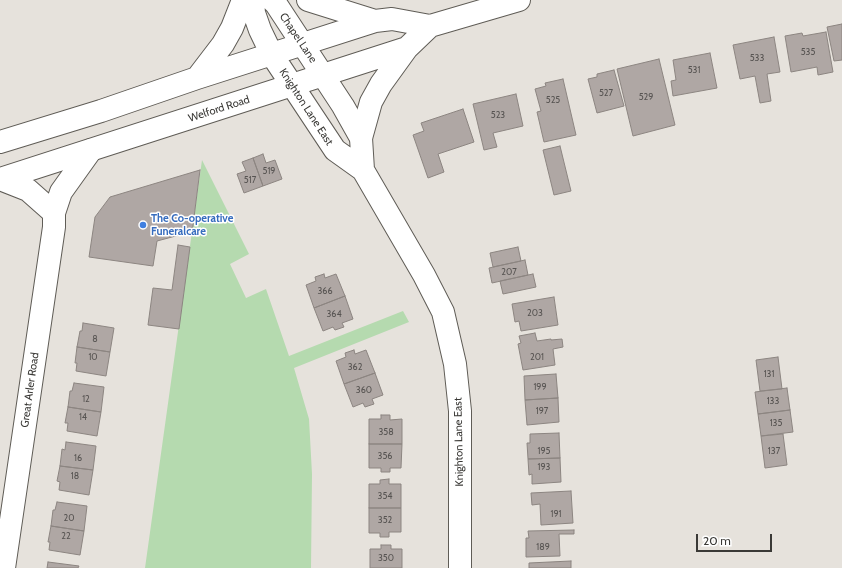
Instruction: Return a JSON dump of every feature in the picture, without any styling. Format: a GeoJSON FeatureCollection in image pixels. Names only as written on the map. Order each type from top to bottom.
{"type":"FeatureCollection","features":[{"type":"Feature","properties":{"kind":"street"},"geometry":{"type":"LineString","coordinates":[[197,78],[223,44],[232,28],[243,0]]}},
{"type":"Feature","properties":{"kind":"street"},"geometry":{"type":"LineString","coordinates":[[253,0],[256,19],[272,55]]}},
{"type":"Feature","properties":{"kind":"street","name":"Chapel Lane"},"geometry":{"type":"LineString","coordinates":[[272,0],[324,76]]}},
{"type":"Feature","properties":{"kind":"street"},"geometry":{"type":"LineString","coordinates":[[308,0],[375,21]]}},
{"type":"Feature","properties":{"kind":"street","name":"Welford Road"},"geometry":{"type":"LineString","coordinates":[[0,142],[101,111],[197,78],[375,21],[392,19],[430,26],[519,0]]}},
{"type":"Feature","properties":{"kind":"street","name":"Welford Road"},"geometry":{"type":"LineString","coordinates":[[0,179],[408,48],[430,26]]}},
{"type":"Feature","properties":{"kind":"street"},"geometry":{"type":"LineString","coordinates":[[361,138],[371,102],[381,84],[408,48]]}},
{"type":"Feature","properties":{"kind":"street","name":"Knighton Lane East"},"geometry":{"type":"LineString","coordinates":[[272,55],[335,150],[363,170],[424,275],[443,312],[455,364],[460,411],[460,568]]}},
{"type":"Feature","properties":{"kind":"street","name":"Knighton Lane East"},"geometry":{"type":"LineString","coordinates":[[324,76],[361,138],[363,170]]}},
{"type":"Feature","properties":{"kind":"street","name":"Great Arler Road"},"geometry":{"type":"LineString","coordinates":[[4,568],[54,227],[54,213],[60,192],[91,150]]}},
{"type":"Feature","properties":{"kind":"street"},"geometry":{"type":"LineString","coordinates":[[0,179],[28,190],[54,213]]}},
{"type":"Feature","properties":{"kind":"green space"},"geometry":{"type":"Polygon","coordinates":[[[202,160],[249,254],[230,264],[246,298],[266,289],[289,356],[403,311],[409,322],[294,368],[309,419],[312,474],[311,568],[145,568],[202,160]]]}},
{"type":"Feature","properties":{"kind":"building"},"geometry":{"type":"Polygon","coordinates":[[[842,24],[842,60],[834,61],[827,27],[842,24]]]}},
{"type":"Feature","properties":{"kind":"building"},"geometry":{"type":"Polygon","coordinates":[[[826,32],[833,72],[818,75],[817,67],[791,72],[785,36],[802,33],[803,36],[826,32]]]}},
{"type":"Feature","properties":{"kind":"building"},"geometry":{"type":"Polygon","coordinates":[[[774,37],[780,72],[767,74],[771,101],[760,103],[755,76],[740,79],[733,45],[774,37]]]}},
{"type":"Feature","properties":{"kind":"building"},"geometry":{"type":"Polygon","coordinates":[[[710,53],[717,88],[673,96],[671,81],[676,80],[673,60],[710,53]]]}},
{"type":"Feature","properties":{"kind":"building"},"geometry":{"type":"Polygon","coordinates":[[[659,59],[675,125],[633,136],[617,69],[659,59]]]}},
{"type":"Feature","properties":{"kind":"building"},"geometry":{"type":"Polygon","coordinates":[[[614,70],[624,106],[597,113],[588,79],[597,77],[597,74],[614,70]]]}},
{"type":"Feature","properties":{"kind":"building"},"geometry":{"type":"Polygon","coordinates":[[[563,79],[576,135],[544,142],[537,112],[541,111],[535,89],[546,86],[545,83],[563,79]]]}},
{"type":"Feature","properties":{"kind":"building"},"geometry":{"type":"Polygon","coordinates":[[[516,94],[523,126],[493,133],[497,147],[484,150],[473,104],[516,94]]]}},
{"type":"Feature","properties":{"kind":"building"},"geometry":{"type":"Polygon","coordinates":[[[463,109],[474,142],[438,154],[444,172],[428,178],[413,135],[424,131],[421,123],[463,109]]]}},
{"type":"Feature","properties":{"kind":"building"},"geometry":{"type":"Polygon","coordinates":[[[560,146],[571,191],[554,195],[543,150],[560,146]]]}},
{"type":"Feature","properties":{"kind":"building"},"geometry":{"type":"Polygon","coordinates":[[[263,154],[266,163],[275,160],[282,179],[263,186],[253,158],[263,154]]]}},
{"type":"Feature","properties":{"kind":"building"},"geometry":{"type":"Polygon","coordinates":[[[253,158],[263,186],[244,193],[237,174],[246,171],[242,162],[253,158]]]}},
{"type":"Feature","properties":{"kind":"building","name":"The Co-operative Funeralcare"},"geometry":{"type":"Polygon","coordinates":[[[200,170],[192,233],[157,241],[153,266],[89,257],[95,217],[110,197],[200,170]]]}},
{"type":"Feature","properties":{"kind":"building"},"geometry":{"type":"Polygon","coordinates":[[[178,245],[190,247],[179,329],[148,325],[153,288],[172,290],[178,245]]]}},
{"type":"Feature","properties":{"kind":"building"},"geometry":{"type":"Polygon","coordinates":[[[518,247],[521,261],[493,267],[490,253],[518,247]]]}},
{"type":"Feature","properties":{"kind":"building"},"geometry":{"type":"Polygon","coordinates":[[[525,260],[528,275],[492,283],[489,268],[525,260]]]}},
{"type":"Feature","properties":{"kind":"building"},"geometry":{"type":"Polygon","coordinates":[[[324,274],[325,278],[336,274],[345,296],[314,308],[306,285],[316,281],[315,277],[324,274]]]}},
{"type":"Feature","properties":{"kind":"building"},"geometry":{"type":"Polygon","coordinates":[[[533,274],[536,287],[503,294],[500,281],[533,274]]]}},
{"type":"Feature","properties":{"kind":"building"},"geometry":{"type":"Polygon","coordinates":[[[345,296],[353,319],[342,323],[344,327],[335,330],[333,327],[323,331],[314,308],[345,296]]]}},
{"type":"Feature","properties":{"kind":"building"},"geometry":{"type":"Polygon","coordinates":[[[554,297],[558,325],[521,331],[519,321],[515,322],[512,304],[554,297]]]}},
{"type":"Feature","properties":{"kind":"building"},"geometry":{"type":"Polygon","coordinates":[[[83,323],[114,328],[110,352],[77,347],[83,323]]]}},
{"type":"Feature","properties":{"kind":"building"},"geometry":{"type":"Polygon","coordinates":[[[535,333],[537,341],[562,339],[563,347],[553,349],[555,365],[523,370],[518,344],[521,343],[519,336],[535,333]]]}},
{"type":"Feature","properties":{"kind":"building"},"geometry":{"type":"Polygon","coordinates":[[[77,347],[110,352],[106,376],[76,371],[77,363],[75,363],[77,347]]]}},
{"type":"Feature","properties":{"kind":"building"},"geometry":{"type":"Polygon","coordinates":[[[354,350],[355,354],[366,350],[375,373],[344,384],[336,361],[346,357],[345,353],[354,350]]]}},
{"type":"Feature","properties":{"kind":"building"},"geometry":{"type":"Polygon","coordinates":[[[778,357],[782,389],[760,391],[756,360],[778,357]]]}},
{"type":"Feature","properties":{"kind":"building"},"geometry":{"type":"Polygon","coordinates":[[[375,373],[383,395],[372,399],[374,404],[365,407],[363,403],[353,407],[344,384],[375,373]]]}},
{"type":"Feature","properties":{"kind":"building"},"geometry":{"type":"Polygon","coordinates":[[[556,374],[558,398],[525,400],[524,376],[556,374]]]}},
{"type":"Feature","properties":{"kind":"building"},"geometry":{"type":"Polygon","coordinates":[[[74,383],[104,387],[101,412],[68,407],[70,391],[72,391],[74,383]]]}},
{"type":"Feature","properties":{"kind":"building"},"geometry":{"type":"Polygon","coordinates":[[[787,388],[790,410],[758,414],[755,392],[787,388]]]}},
{"type":"Feature","properties":{"kind":"building"},"geometry":{"type":"Polygon","coordinates":[[[558,398],[559,422],[527,425],[525,400],[558,398]]]}},
{"type":"Feature","properties":{"kind":"building"},"geometry":{"type":"Polygon","coordinates":[[[68,407],[101,412],[97,436],[67,431],[68,423],[65,423],[68,407]]]}},
{"type":"Feature","properties":{"kind":"building"},"geometry":{"type":"Polygon","coordinates":[[[790,410],[793,432],[761,436],[758,414],[790,410]]]}},
{"type":"Feature","properties":{"kind":"building"},"geometry":{"type":"Polygon","coordinates":[[[381,415],[390,415],[390,420],[402,419],[402,444],[369,444],[369,419],[381,419],[381,415]]]}},
{"type":"Feature","properties":{"kind":"building"},"geometry":{"type":"Polygon","coordinates":[[[559,433],[560,458],[528,459],[527,443],[530,443],[530,434],[559,433]]]}},
{"type":"Feature","properties":{"kind":"building"},"geometry":{"type":"Polygon","coordinates":[[[783,434],[787,465],[765,468],[761,436],[783,434]]]}},
{"type":"Feature","properties":{"kind":"building"},"geometry":{"type":"Polygon","coordinates":[[[66,442],[96,446],[93,470],[60,466],[62,449],[65,450],[66,442]]]}},
{"type":"Feature","properties":{"kind":"building"},"geometry":{"type":"Polygon","coordinates":[[[369,444],[402,444],[401,468],[390,468],[390,472],[381,472],[381,468],[369,468],[369,444]]]}},
{"type":"Feature","properties":{"kind":"building"},"geometry":{"type":"Polygon","coordinates":[[[560,458],[561,482],[532,484],[532,474],[529,475],[528,459],[560,458]]]}},
{"type":"Feature","properties":{"kind":"building"},"geometry":{"type":"Polygon","coordinates":[[[60,466],[93,470],[89,495],[59,490],[60,482],[57,481],[60,466]]]}},
{"type":"Feature","properties":{"kind":"building"},"geometry":{"type":"Polygon","coordinates":[[[389,479],[389,484],[401,484],[401,508],[369,508],[369,484],[380,484],[380,480],[389,479]]]}},
{"type":"Feature","properties":{"kind":"building"},"geometry":{"type":"Polygon","coordinates":[[[571,491],[573,523],[541,525],[540,504],[532,505],[531,493],[571,491]]]}},
{"type":"Feature","properties":{"kind":"building"},"geometry":{"type":"Polygon","coordinates":[[[57,502],[87,506],[84,531],[51,526],[53,510],[55,510],[57,502]]]}},
{"type":"Feature","properties":{"kind":"building"},"geometry":{"type":"Polygon","coordinates":[[[369,508],[401,508],[401,532],[389,532],[389,537],[380,537],[380,533],[369,533],[369,508]]]}},
{"type":"Feature","properties":{"kind":"building"},"geometry":{"type":"Polygon","coordinates":[[[51,526],[84,531],[80,555],[49,550],[50,542],[48,542],[51,526]]]}},
{"type":"Feature","properties":{"kind":"building"},"geometry":{"type":"Polygon","coordinates":[[[574,530],[574,534],[559,534],[560,556],[526,557],[526,538],[529,538],[528,531],[574,530]]]}},
{"type":"Feature","properties":{"kind":"building"},"geometry":{"type":"Polygon","coordinates":[[[381,545],[391,545],[391,549],[402,549],[402,568],[370,568],[370,549],[381,549],[381,545]]]}},
{"type":"Feature","properties":{"kind":"building"},"geometry":{"type":"Polygon","coordinates":[[[571,561],[571,568],[529,568],[529,563],[571,561]]]}},
{"type":"Feature","properties":{"kind":"building"},"geometry":{"type":"Polygon","coordinates":[[[48,562],[79,566],[78,568],[47,568],[48,562]]]}},
{"type":"Feature","properties":{"kind":"place","name":"The Co-operative Funeralcare"},"geometry":{"type":"Point","coordinates":[143,225]}}]}
